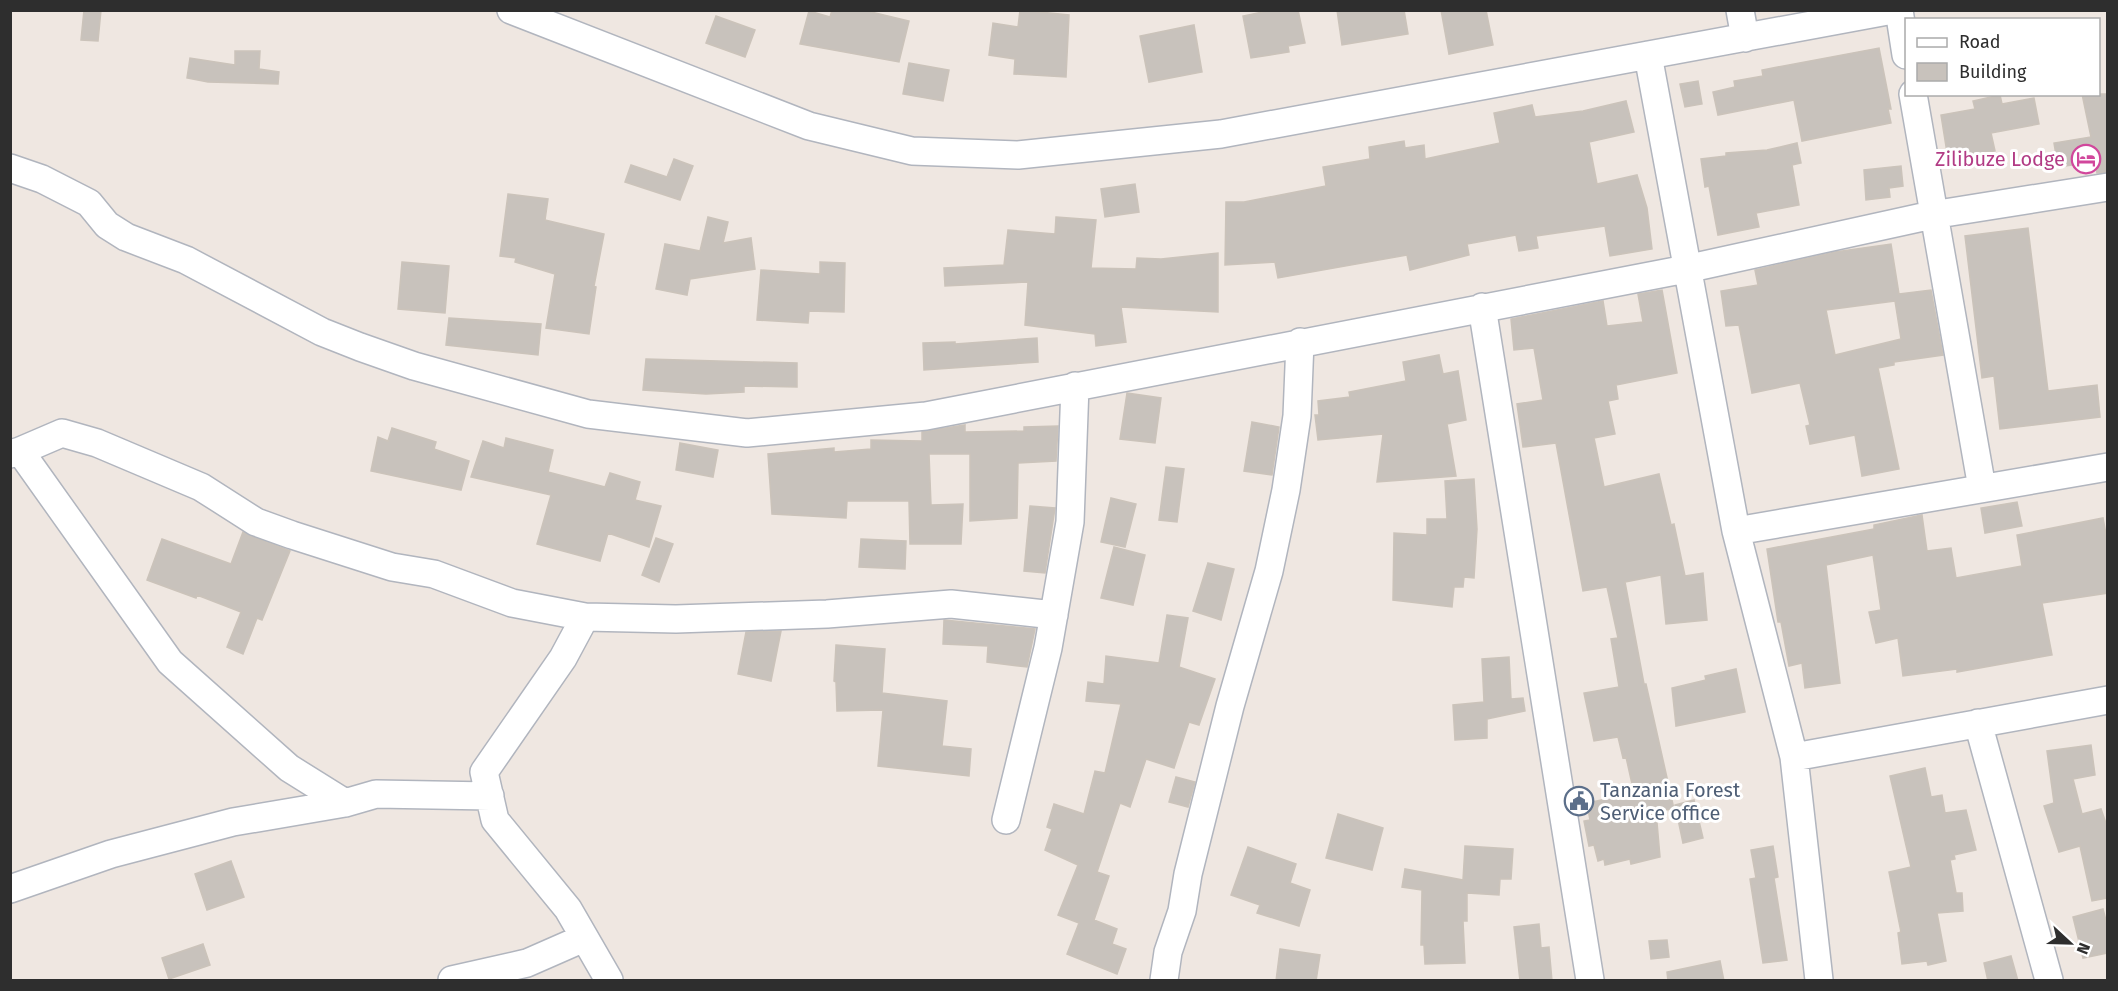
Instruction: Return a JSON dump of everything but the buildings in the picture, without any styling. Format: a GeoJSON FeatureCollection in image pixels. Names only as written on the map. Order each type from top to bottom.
{"type":"FeatureCollection","features":[{"type":"Feature","properties":{"kind":"street"},"geometry":{"type":"LineString","coordinates":[[511,10],[809,126],[912,151],[1018,155],[1221,134],[1893,10]]}},
{"type":"Feature","properties":{"kind":"street"},"geometry":{"type":"LineString","coordinates":[[1740,10],[1745,38]]}},
{"type":"Feature","properties":{"kind":"street"},"geometry":{"type":"LineString","coordinates":[[1899,10],[1905,49]]}},
{"type":"Feature","properties":{"kind":"street"},"geometry":{"type":"LineString","coordinates":[[1648,55],[1686,269],[1737,531],[1794,757],[1819,981]]}},
{"type":"Feature","properties":{"kind":"street"},"geometry":{"type":"LineString","coordinates":[[1913,96],[1932,215],[1982,488]]}},
{"type":"Feature","properties":{"kind":"street"},"geometry":{"type":"LineString","coordinates":[[10,168],[42,179],[89,203],[107,225],[126,237],[186,260],[322,332],[414,366],[588,414],[747,432],[926,416],[1686,269],[1932,215],[2108,187]]}},
{"type":"Feature","properties":{"kind":"street"},"geometry":{"type":"LineString","coordinates":[[1482,307],[1590,981]]}},
{"type":"Feature","properties":{"kind":"street"},"geometry":{"type":"LineString","coordinates":[[1164,981],[1168,952],[1182,911],[1188,874],[1230,706],[1269,571],[1286,490],[1297,416],[1300,342]]}},
{"type":"Feature","properties":{"kind":"street"},"geometry":{"type":"LineString","coordinates":[[1006,820],[1054,615],[1070,522],[1076,386]]}},
{"type":"Feature","properties":{"kind":"street"},"geometry":{"type":"LineString","coordinates":[[345,803],[289,768],[170,662],[15,453],[62,432],[97,443],[201,487],[256,522],[292,535],[392,567],[434,574],[512,603],[585,617],[676,619],[816,614],[951,604],[1054,615]]}},
{"type":"Feature","properties":{"kind":"street"},"geometry":{"type":"LineString","coordinates":[[1737,531],[2108,466]]}},
{"type":"Feature","properties":{"kind":"street"},"geometry":{"type":"LineString","coordinates":[[585,617],[563,658],[484,772],[495,820],[568,909],[609,981]]}},
{"type":"Feature","properties":{"kind":"street"},"geometry":{"type":"LineString","coordinates":[[1794,757],[2108,699]]}},
{"type":"Feature","properties":{"kind":"street"},"geometry":{"type":"LineString","coordinates":[[1978,723],[2049,981]]}},
{"type":"Feature","properties":{"kind":"street"},"geometry":{"type":"LineString","coordinates":[[10,889],[111,854],[233,822],[345,803],[376,794],[490,796]]}},
{"type":"Feature","properties":{"kind":"street"},"geometry":{"type":"LineString","coordinates":[[452,981],[526,963],[584,938]]}},
{"type":"Feature","properties":{"kind":"place","name":"Zilibuze Lodge"},"geometry":{"type":"Point","coordinates":[2086,159]}},
{"type":"Feature","properties":{"kind":"place","name":"Tanzania Forest Service office"},"geometry":{"type":"Point","coordinates":[1579,801]}}]}
